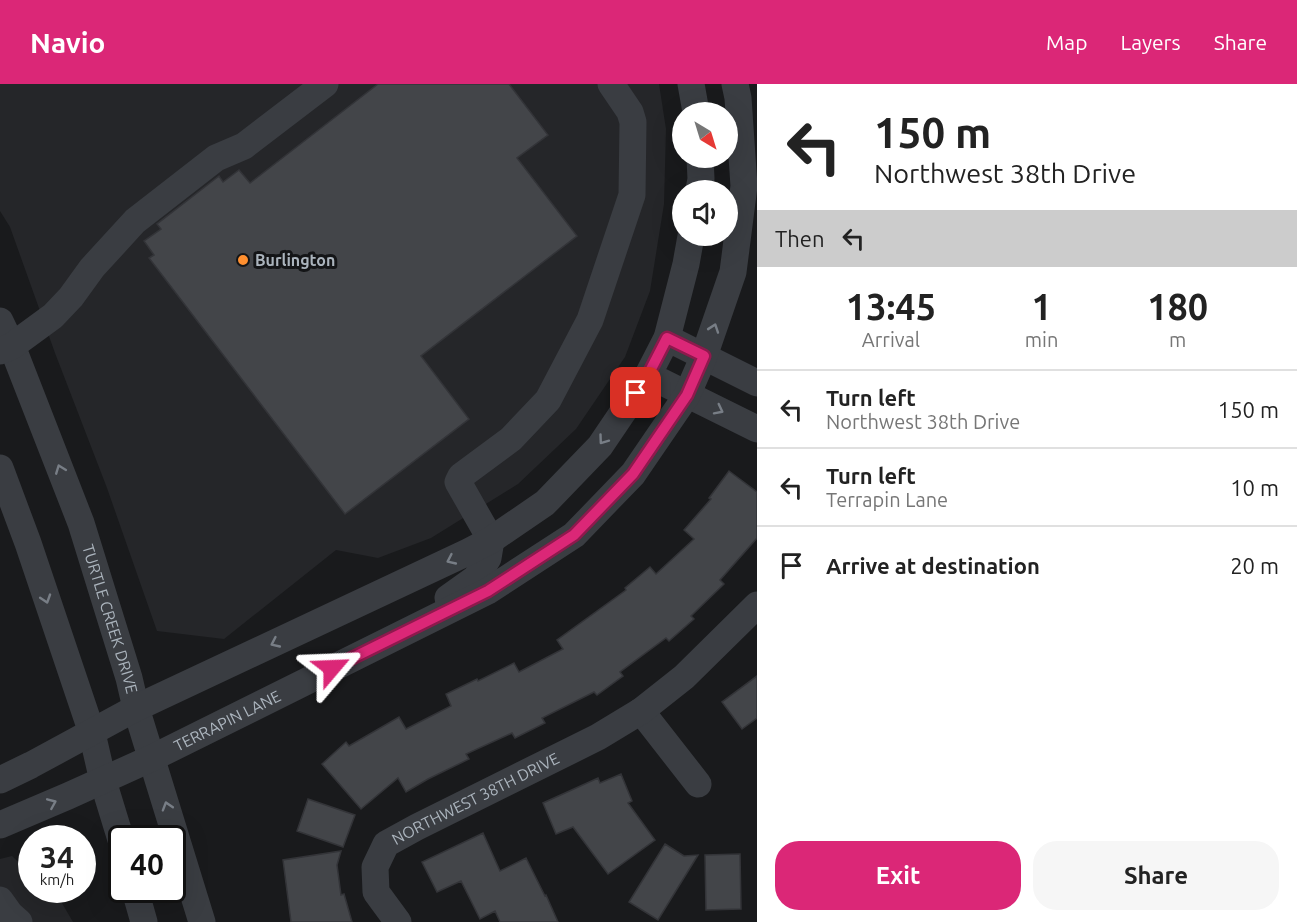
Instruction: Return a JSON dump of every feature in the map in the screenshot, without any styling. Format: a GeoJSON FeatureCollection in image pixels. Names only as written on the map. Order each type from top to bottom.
{"type":"FeatureCollection","features":[{"type":"Feature","properties":{"kind":"street"},"geometry":{"type":"LineString","coordinates":[[6,349],[53,316],[71,297],[92,268],[135,221],[216,158],[244,146],[325,84]]}},
{"type":"Feature","properties":{"kind":"street"},"geometry":{"type":"LineString","coordinates":[[394,638],[476,578],[488,558],[491,540],[458,482],[461,476],[511,440],[548,400],[590,320],[632,195],[633,122],[630,112],[611,84]]}},
{"type":"Feature","properties":{"kind":"street"},"geometry":{"type":"LineString","coordinates":[[691,84],[694,102]]}},
{"type":"Feature","properties":{"kind":"street","name":"TERRAPIN LANE"},"geometry":{"type":"LineString","coordinates":[[0,825],[152,758],[488,591],[574,535],[633,474],[687,395],[704,356],[733,272],[744,186],[735,84]]}},
{"type":"Feature","properties":{"kind":"street"},"geometry":{"type":"LineString","coordinates":[[0,780],[136,708],[491,540],[545,503],[600,446],[648,375],[667,338],[689,246]]}},
{"type":"Feature","properties":{"kind":"street","name":"TURTLE CREEK DRIVE"},"geometry":{"type":"LineString","coordinates":[[0,321],[6,349],[81,523],[202,922]]}},
{"type":"Feature","properties":{"kind":"street"},"geometry":{"type":"LineString","coordinates":[[667,338],[757,383]]}},
{"type":"Feature","properties":{"kind":"street"},"geometry":{"type":"LineString","coordinates":[[648,375],[757,429]]}},
{"type":"Feature","properties":{"kind":"street"},"geometry":{"type":"LineString","coordinates":[[0,468],[28,543],[92,733],[116,825]]}},
{"type":"Feature","properties":{"kind":"street","name":"NORTHWEST 38TH DRIVE"},"geometry":{"type":"LineString","coordinates":[[398,922],[376,892],[375,867],[386,844],[598,737],[641,711],[684,677],[757,605]]}},
{"type":"Feature","properties":{"kind":"street"},"geometry":{"type":"LineString","coordinates":[[641,711],[698,784]]}},
{"type":"Feature","properties":{"kind":"street"},"geometry":{"type":"LineString","coordinates":[[0,900],[19,922]]}},
{"type":"Feature","properties":{"kind":"street"},"geometry":{"type":"LineString","coordinates":[[139,903],[144,922]]}},
{"type":"Feature","properties":{"kind":"shaded area"},"geometry":{"type":"Polygon","coordinates":[[[0,84],[659,84],[666,129],[664,204],[650,291],[625,357],[576,429],[518,484],[431,538],[378,558],[336,550],[224,639],[157,631],[107,488],[10,227],[0,211],[0,84]]]}},
{"type":"Feature","properties":{"kind":"shaded area"},"geometry":{"type":"Polygon","coordinates":[[[12,856],[18,862],[18,903],[62,903],[73,922],[0,922],[0,859],[12,856]]]}},
{"type":"Feature","properties":{"kind":"building"},"geometry":{"type":"Polygon","coordinates":[[[378,84],[509,84],[548,135],[517,158],[577,236],[421,356],[469,419],[345,514],[149,258],[154,255],[144,241],[161,229],[157,224],[219,176],[223,182],[239,170],[250,183],[378,84]]]}},
{"type":"Feature","properties":{"kind":"building"},"geometry":{"type":"Polygon","coordinates":[[[729,471],[757,492],[757,538],[720,580],[724,584],[691,616],[694,619],[669,641],[666,638],[620,672],[623,676],[597,695],[594,692],[542,718],[545,723],[515,738],[512,733],[466,754],[469,759],[406,792],[398,778],[361,809],[322,764],[346,742],[349,746],[399,717],[406,729],[451,706],[446,694],[477,679],[478,681],[514,663],[519,672],[563,649],[557,640],[626,590],[625,588],[650,567],[656,574],[694,539],[684,530],[711,499],[709,498],[729,471]]]}},
{"type":"Feature","properties":{"kind":"building"},"geometry":{"type":"Polygon","coordinates":[[[757,676],[757,718],[742,729],[722,702],[757,676]]]}},
{"type":"Feature","properties":{"kind":"building"},"geometry":{"type":"Polygon","coordinates":[[[621,774],[632,801],[628,803],[655,840],[608,874],[573,827],[556,834],[543,803],[598,778],[600,783],[621,774]]]}},
{"type":"Feature","properties":{"kind":"building"},"geometry":{"type":"Polygon","coordinates":[[[308,799],[355,815],[343,847],[297,831],[308,799]]]}},
{"type":"Feature","properties":{"kind":"building"},"geometry":{"type":"Polygon","coordinates":[[[483,833],[500,871],[526,858],[558,922],[500,922],[495,911],[480,919],[461,881],[437,892],[422,862],[483,833]]]}},
{"type":"Feature","properties":{"kind":"building"},"geometry":{"type":"Polygon","coordinates":[[[665,844],[684,856],[698,855],[658,920],[629,902],[665,844]]]}},
{"type":"Feature","properties":{"kind":"building"},"geometry":{"type":"Polygon","coordinates":[[[341,851],[337,865],[341,895],[344,894],[352,922],[291,922],[283,860],[341,851]]]}},
{"type":"Feature","properties":{"kind":"building"},"geometry":{"type":"Polygon","coordinates":[[[740,854],[741,909],[706,910],[705,855],[740,854]]]}},
{"type":"Feature","properties":{"kind":"place","name":"Burlington"},"geometry":{"type":"Point","coordinates":[243,260]}},
{"type":"Feature","properties":{"kind":"route"},"geometry":{"type":"LineString","coordinates":[[332,668],[488,591],[574,535],[633,474],[687,395],[704,356],[667,338],[636,393]]}}]}
